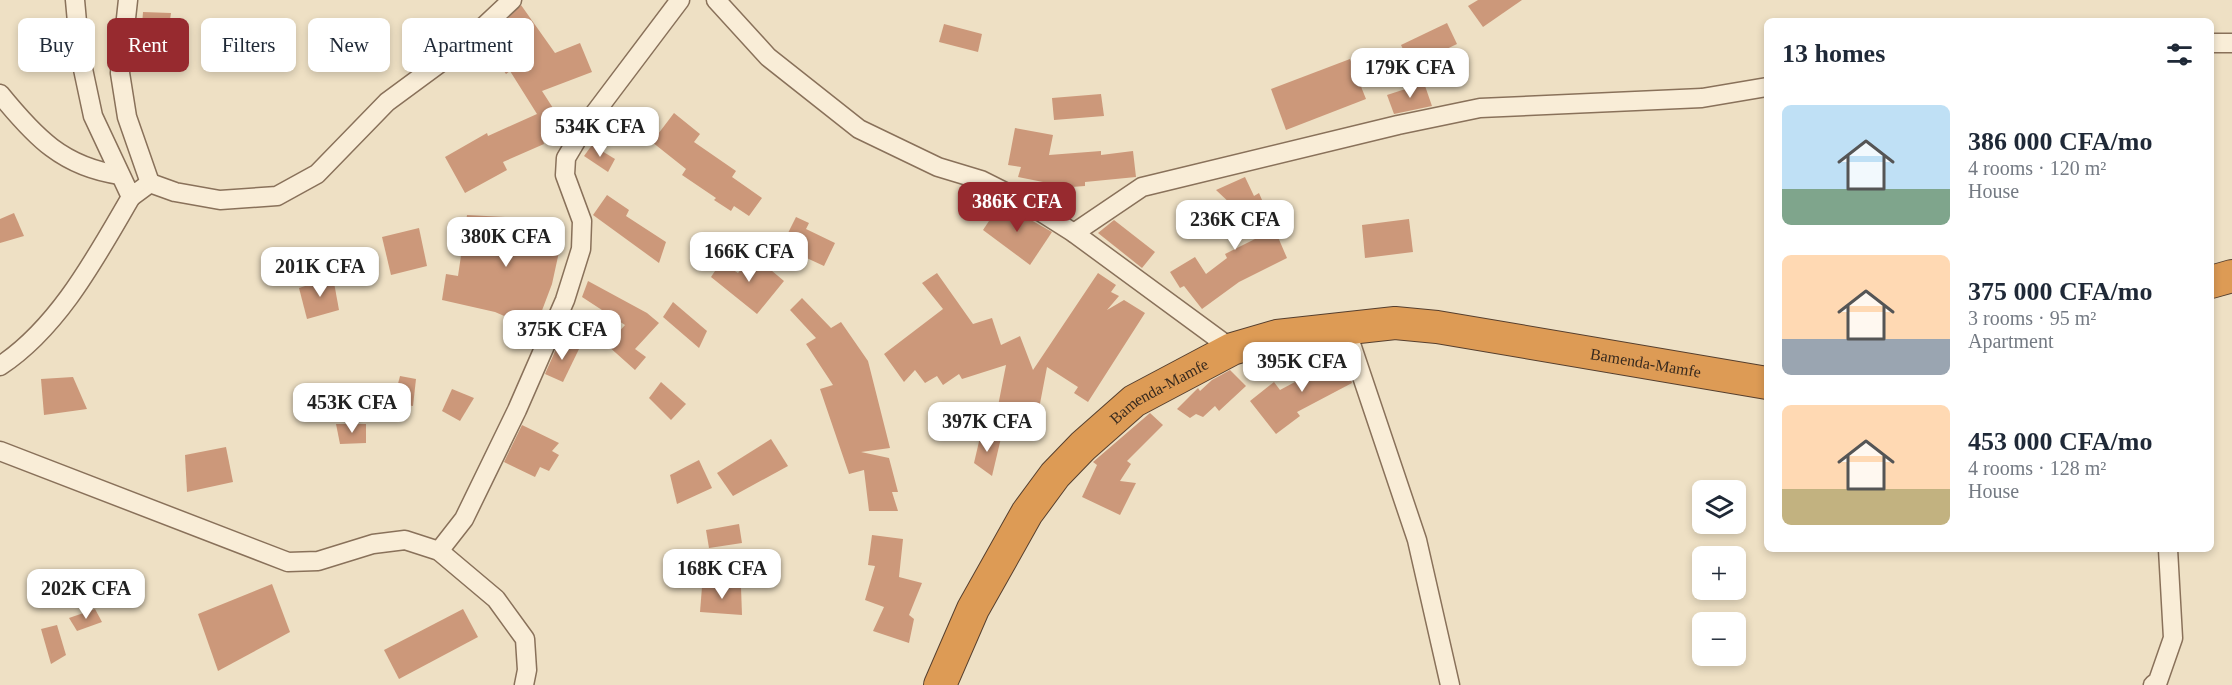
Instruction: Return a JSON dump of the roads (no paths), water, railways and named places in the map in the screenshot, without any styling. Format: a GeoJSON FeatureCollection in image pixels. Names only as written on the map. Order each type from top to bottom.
{"type":"FeatureCollection","features":[{"type":"Feature","properties":{"kind":"highway"},"geometry":{"type":"LineString","coordinates":[[2214,281],[2232,276]]}},
{"type":"Feature","properties":{"kind":"highway","name":"Bamenda-Mamfe"},"geometry":{"type":"LineString","coordinates":[[940,685],[973,609],[1027,513],[1055,475],[1083,446],[1134,401],[1232,349],[1277,336],[1395,323],[1437,327],[1764,382]]}},
{"type":"Feature","properties":{"kind":"street"},"geometry":{"type":"LineString","coordinates":[[75,0],[80,55],[93,116],[130,197]]}},
{"type":"Feature","properties":{"kind":"street"},"geometry":{"type":"LineString","coordinates":[[128,0],[120,73],[127,117],[150,183]]}},
{"type":"Feature","properties":{"kind":"street"},"geometry":{"type":"LineString","coordinates":[[150,183],[176,192],[220,200],[277,196],[317,174],[387,102],[464,46],[512,0]]}},
{"type":"Feature","properties":{"kind":"street"},"geometry":{"type":"LineString","coordinates":[[439,551],[464,519],[517,410],[565,300],[581,249],[582,221],[565,175],[566,158],[585,126],[680,0]]}},
{"type":"Feature","properties":{"kind":"street"},"geometry":{"type":"LineString","coordinates":[[716,0],[768,57],[859,129],[938,167],[981,180],[1025,202],[1074,233],[1232,349]]}},
{"type":"Feature","properties":{"kind":"street"},"geometry":{"type":"LineString","coordinates":[[2214,43],[2232,43]]}},
{"type":"Feature","properties":{"kind":"street"},"geometry":{"type":"LineString","coordinates":[[1074,233],[1142,187],[1398,125],[1480,108],[1702,98],[1764,88]]}},
{"type":"Feature","properties":{"kind":"street"},"geometry":{"type":"LineString","coordinates":[[0,94],[36,135],[74,164],[98,172],[120,175]]}},
{"type":"Feature","properties":{"kind":"street"},"geometry":{"type":"LineString","coordinates":[[0,366],[26,349],[75,288],[130,197],[150,183]]}},
{"type":"Feature","properties":{"kind":"street"},"geometry":{"type":"LineString","coordinates":[[1346,329],[1417,540],[1450,685]]}},
{"type":"Feature","properties":{"kind":"street"},"geometry":{"type":"LineString","coordinates":[[0,451],[288,562],[318,561],[373,544],[405,540],[439,551],[496,599],[525,639],[527,670],[525,685]]}},
{"type":"Feature","properties":{"kind":"street"},"geometry":{"type":"LineString","coordinates":[[2152,685],[2158,681],[2173,639],[2168,552]]}}]}
